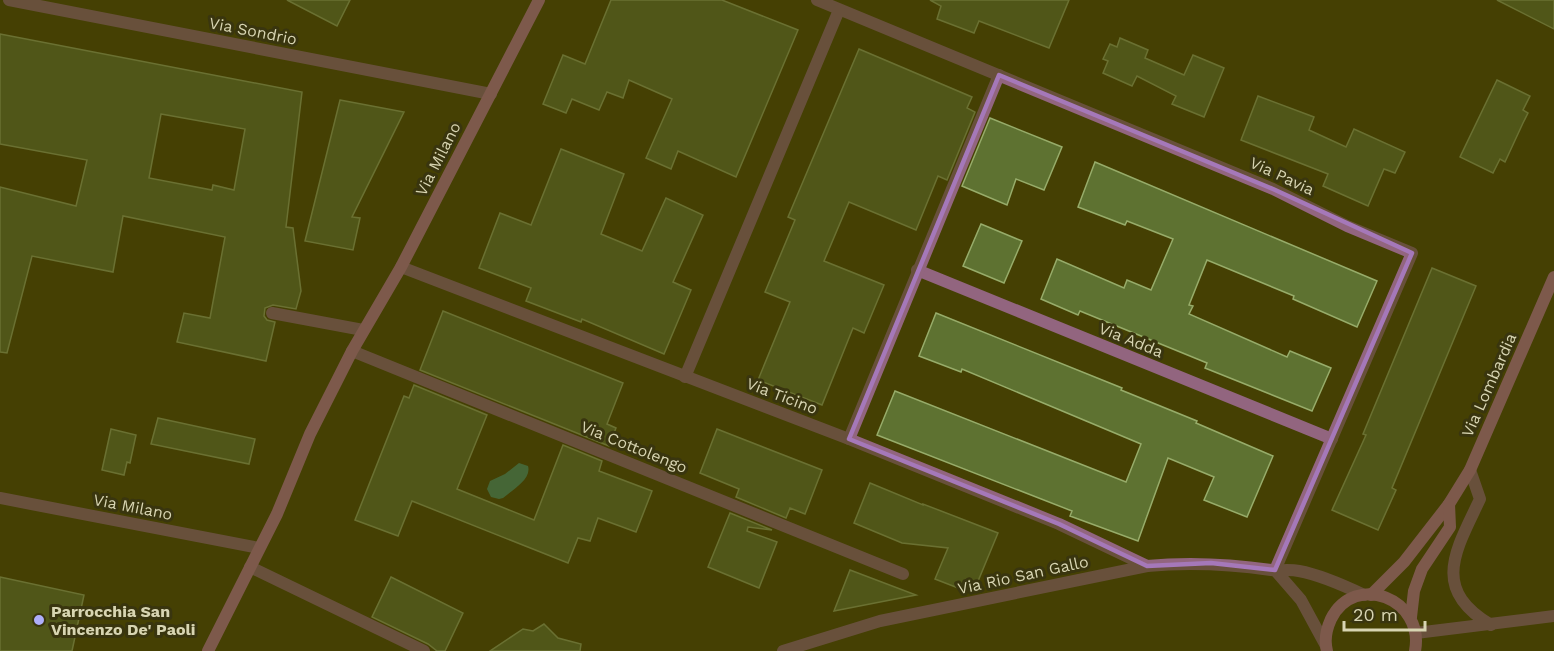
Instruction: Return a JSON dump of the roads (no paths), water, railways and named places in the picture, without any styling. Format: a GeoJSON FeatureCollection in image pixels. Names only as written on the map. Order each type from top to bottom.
{"type":"FeatureCollection","features":[{"type":"Feature","properties":{"kind":"street","name":"Via Sondrio"},"geometry":{"type":"LineString","coordinates":[[9,0],[490,94]]}},
{"type":"Feature","properties":{"kind":"street","name":"Via Milano"},"geometry":{"type":"LineString","coordinates":[[208,651],[277,514],[310,434],[352,351],[401,267],[538,0]]}},
{"type":"Feature","properties":{"kind":"street","name":"Via Pavia"},"geometry":{"type":"LineString","coordinates":[[817,0],[1273,189],[1347,226],[1412,253],[1275,570]]}},
{"type":"Feature","properties":{"kind":"street"},"geometry":{"type":"LineString","coordinates":[[685,376],[839,10]]}},
{"type":"Feature","properties":{"kind":"street"},"geometry":{"type":"LineString","coordinates":[[849,439],[999,75]]}},
{"type":"Feature","properties":{"kind":"street","name":"Via Ticino"},"geometry":{"type":"LineString","coordinates":[[401,267],[849,439],[1059,524],[1147,566]]}},
{"type":"Feature","properties":{"kind":"street","name":"Via Adda"},"geometry":{"type":"LineString","coordinates":[[917,270],[1332,440]]}},
{"type":"Feature","properties":{"kind":"street","name":"Via Lombardia"},"geometry":{"type":"LineString","coordinates":[[1326,649],[1327,627],[1334,613],[1345,603],[1367,595],[1404,562],[1449,504],[1470,470],[1554,277]]}},
{"type":"Feature","properties":{"kind":"street"},"geometry":{"type":"LineString","coordinates":[[272,313],[363,330]]}},
{"type":"Feature","properties":{"kind":"street","name":"Via Cottolengo"},"geometry":{"type":"LineString","coordinates":[[352,351],[903,574]]}},
{"type":"Feature","properties":{"kind":"street"},"geometry":{"type":"LineString","coordinates":[[1470,470],[1480,499],[1455,559],[1453,581],[1461,600],[1473,615],[1491,625]]}},
{"type":"Feature","properties":{"kind":"street","name":"Via Milano"},"geometry":{"type":"LineString","coordinates":[[0,498],[259,548]]}},
{"type":"Feature","properties":{"kind":"street","name":"Via Lombardia"},"geometry":{"type":"LineString","coordinates":[[1411,617],[1414,591],[1422,569],[1450,527],[1449,504]]}},
{"type":"Feature","properties":{"kind":"street","name":"Via Rio San Gallo"},"geometry":{"type":"LineString","coordinates":[[783,651],[880,621],[1147,566],[1211,563],[1300,571],[1367,595]]}},
{"type":"Feature","properties":{"kind":"street"},"geometry":{"type":"LineString","coordinates":[[250,567],[424,651]]}},
{"type":"Feature","properties":{"kind":"street"},"geometry":{"type":"LineString","coordinates":[[1275,570],[1301,600],[1326,649]]}},
{"type":"Feature","properties":{"kind":"street"},"geometry":{"type":"LineString","coordinates":[[1367,595],[1394,601],[1411,617],[1416,633],[1415,651]]}},
{"type":"Feature","properties":{"kind":"street"},"geometry":{"type":"LineString","coordinates":[[1416,633],[1554,616]]}},
{"type":"Feature","properties":{"kind":"place","name":"Parrocchia San Vincenzo De' Paoli"},"geometry":{"type":"Point","coordinates":[39,620]}}]}
